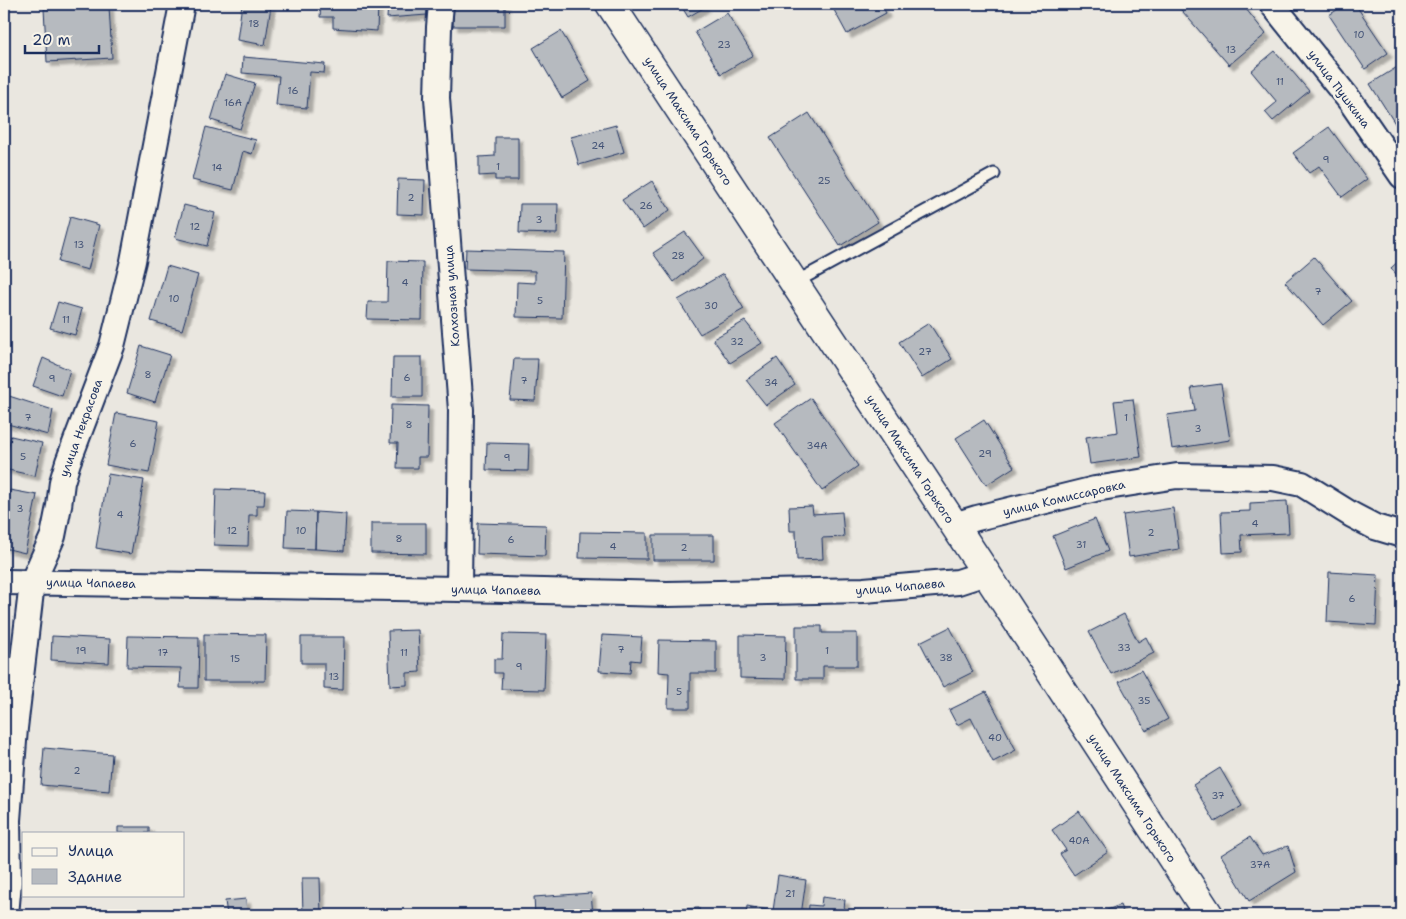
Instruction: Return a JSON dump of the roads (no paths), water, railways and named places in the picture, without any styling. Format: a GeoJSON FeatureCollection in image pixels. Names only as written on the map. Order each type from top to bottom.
{"type":"FeatureCollection","features":[{"type":"Feature","properties":{"kind":"street","name":"улица Некрасова"},"geometry":{"type":"LineString","coordinates":[[6,915],[9,882],[8,820],[11,774],[32,583],[53,536],[62,482],[68,462],[112,346],[133,261],[182,4]]}},
{"type":"Feature","properties":{"kind":"street","name":"Колхозная улица"},"geometry":{"type":"LineString","coordinates":[[441,4],[437,98],[461,410],[459,589]]}},
{"type":"Feature","properties":{"kind":"street","name":"улица Максима Горького"},"geometry":{"type":"LineString","coordinates":[[610,4],[986,573],[1209,915]]}},
{"type":"Feature","properties":{"kind":"street","name":"улица Пушкина"},"geometry":{"type":"LineString","coordinates":[[1272,4],[1351,102],[1402,176]]}},
{"type":"Feature","properties":{"kind":"street","name":"улица Комиссаровка"},"geometry":{"type":"LineString","coordinates":[[954,525],[1095,489],[1178,476],[1273,478],[1302,484],[1375,527],[1402,535]]}},
{"type":"Feature","properties":{"kind":"street","name":"улица Чапаева"},"geometry":{"type":"LineString","coordinates":[[4,582],[667,594],[864,590],[958,582],[986,573]]}},
{"type":"Feature","properties":{"kind":"lane"},"geometry":{"type":"LineString","coordinates":[[794,283],[994,174]]}}]}
